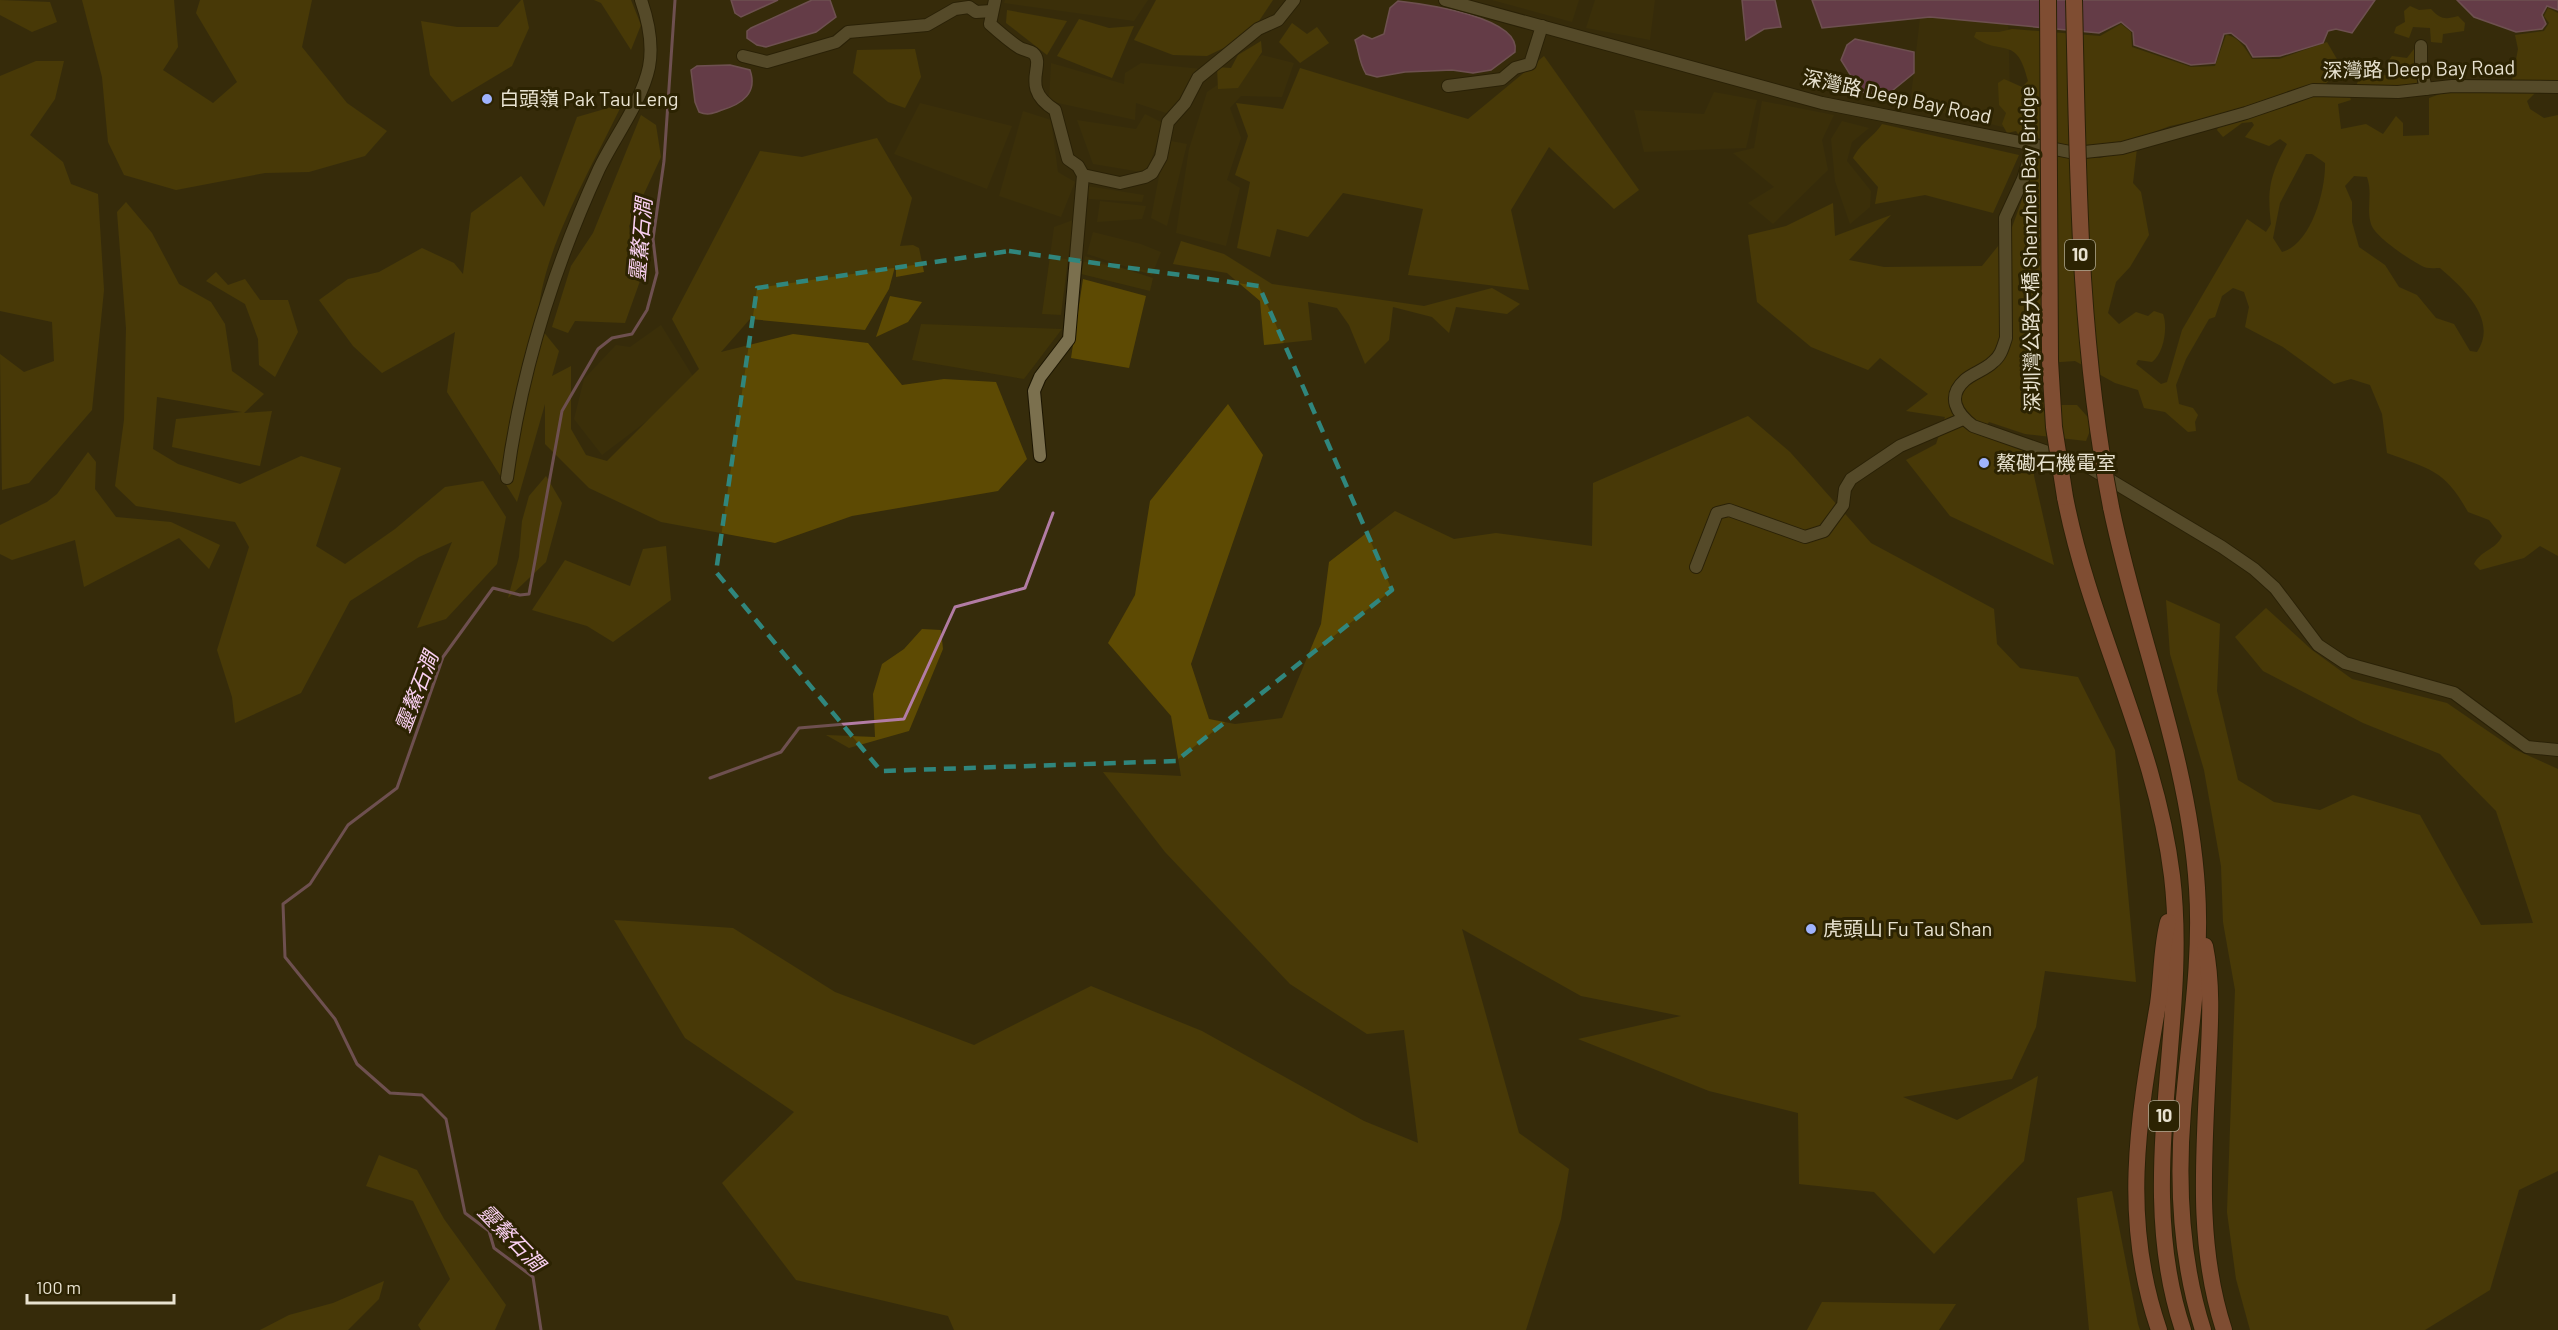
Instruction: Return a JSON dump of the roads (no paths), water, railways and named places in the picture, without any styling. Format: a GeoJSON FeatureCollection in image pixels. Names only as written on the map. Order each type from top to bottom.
{"type":"FeatureCollection","features":[{"type":"Feature","properties":{"kind":"highway","name":"深圳灣公路大橋 Shenzhen Bay Bridge"},"geometry":{"type":"LineString","coordinates":[[2048,0],[2049,361],[2054,427],[2065,497],[2084,575],[2153,781],[2166,833],[2174,901]]}},
{"type":"Feature","properties":{"kind":"highway","name":"10"},"geometry":{"type":"LineString","coordinates":[[2074,0],[2082,287],[2096,421],[2111,507],[2184,792],[2197,889],[2195,989],[2181,1139],[2180,1191],[2187,1266],[2203,1330]]}},
{"type":"Feature","properties":{"kind":"highway","name":"10"},"geometry":{"type":"LineString","coordinates":[[2174,901],[2176,945],[2163,1132],[2162,1188],[2168,1268],[2183,1330]]}},
{"type":"Feature","properties":{"kind":"highway"},"geometry":{"type":"LineString","coordinates":[[2158,1330],[2144,1271],[2137,1217],[2136,1159],[2145,1072],[2161,988],[2165,934],[2174,901]]}},
{"type":"Feature","properties":{"kind":"highway"},"geometry":{"type":"LineString","coordinates":[[2198,909],[2207,953],[2210,992],[2203,1214],[2208,1264],[2224,1330]]}},
{"type":"Feature","properties":{"kind":"street"},"geometry":{"type":"LineString","coordinates":[[507,478],[525,376],[566,252],[600,169],[649,68],[651,47],[641,0]]}},
{"type":"Feature","properties":{"kind":"street"},"geometry":{"type":"LineString","coordinates":[[1083,175],[1120,183],[1152,173],[1161,157],[1168,122],[1185,104],[1198,78],[1258,29],[1278,20],[1294,0]]}},
{"type":"Feature","properties":{"kind":"street","name":"深灣路 Deep Bay Road"},"geometry":{"type":"LineString","coordinates":[[1445,0],[1822,103],[2075,153],[2102,152],[2203,126],[2313,90],[2398,92],[2426,89],[2558,87]]}},
{"type":"Feature","properties":{"kind":"street"},"geometry":{"type":"LineString","coordinates":[[994,6],[990,24],[1006,39],[1034,53],[1036,93],[1042,102],[1055,110],[1068,159],[1078,166],[1083,175],[1069,339],[1040,377],[1034,391],[1040,456]]}},
{"type":"Feature","properties":{"kind":"street"},"geometry":{"type":"LineString","coordinates":[[743,56],[767,62],[836,42],[848,32],[927,26],[955,9],[969,7],[976,12],[994,6]]}},
{"type":"Feature","properties":{"kind":"street"},"geometry":{"type":"LineString","coordinates":[[1448,86],[1502,79],[1515,68],[1530,64],[1542,26]]}},
{"type":"Feature","properties":{"kind":"street"},"geometry":{"type":"LineString","coordinates":[[2421,46],[2421,67],[2426,89]]}},
{"type":"Feature","properties":{"kind":"street"},"geometry":{"type":"LineString","coordinates":[[2033,146],[2004,225],[2006,338],[2002,351],[1994,362],[1964,381],[1955,398],[1956,410],[1963,419],[1973,426],[2085,465],[2222,547],[2254,569],[2275,588],[2318,645],[2345,663],[2454,693],[2527,747],[2558,750]]}},
{"type":"Feature","properties":{"kind":"street"},"geometry":{"type":"LineString","coordinates":[[1696,567],[1717,513],[1729,510],[1804,537],[1824,531],[1844,505],[1845,489],[1851,479],[1900,446],[1933,429],[1963,419]]}},
{"type":"Feature","properties":{"kind":"waterway","name":"靈鰲石澗"},"geometry":{"type":"LineString","coordinates":[[541,1330],[533,1277],[494,1248],[489,1231],[465,1213],[446,1119],[422,1095],[390,1093],[357,1064],[335,1019],[285,957],[283,904],[310,884],[348,825],[397,788],[443,657],[493,588],[520,595],[529,594],[562,411],[598,349],[612,338],[632,334],[647,310],[657,273],[653,239],[664,161],[675,0]]}},
{"type":"Feature","properties":{"kind":"waterway"},"geometry":{"type":"LineString","coordinates":[[710,778],[781,752],[799,728],[904,719],[955,607],[1025,588],[1053,513]]}},
{"type":"Feature","properties":{"kind":"place","name":"白頭嶺 Pak Tau Leng"},"geometry":{"type":"Point","coordinates":[487,99]}},
{"type":"Feature","properties":{"kind":"place","name":"鰲磡石機電室"},"geometry":{"type":"Point","coordinates":[1984,463]}},
{"type":"Feature","properties":{"kind":"place","name":"虎頭山 Fu Tau Shan"},"geometry":{"type":"Point","coordinates":[1811,929]}}]}
